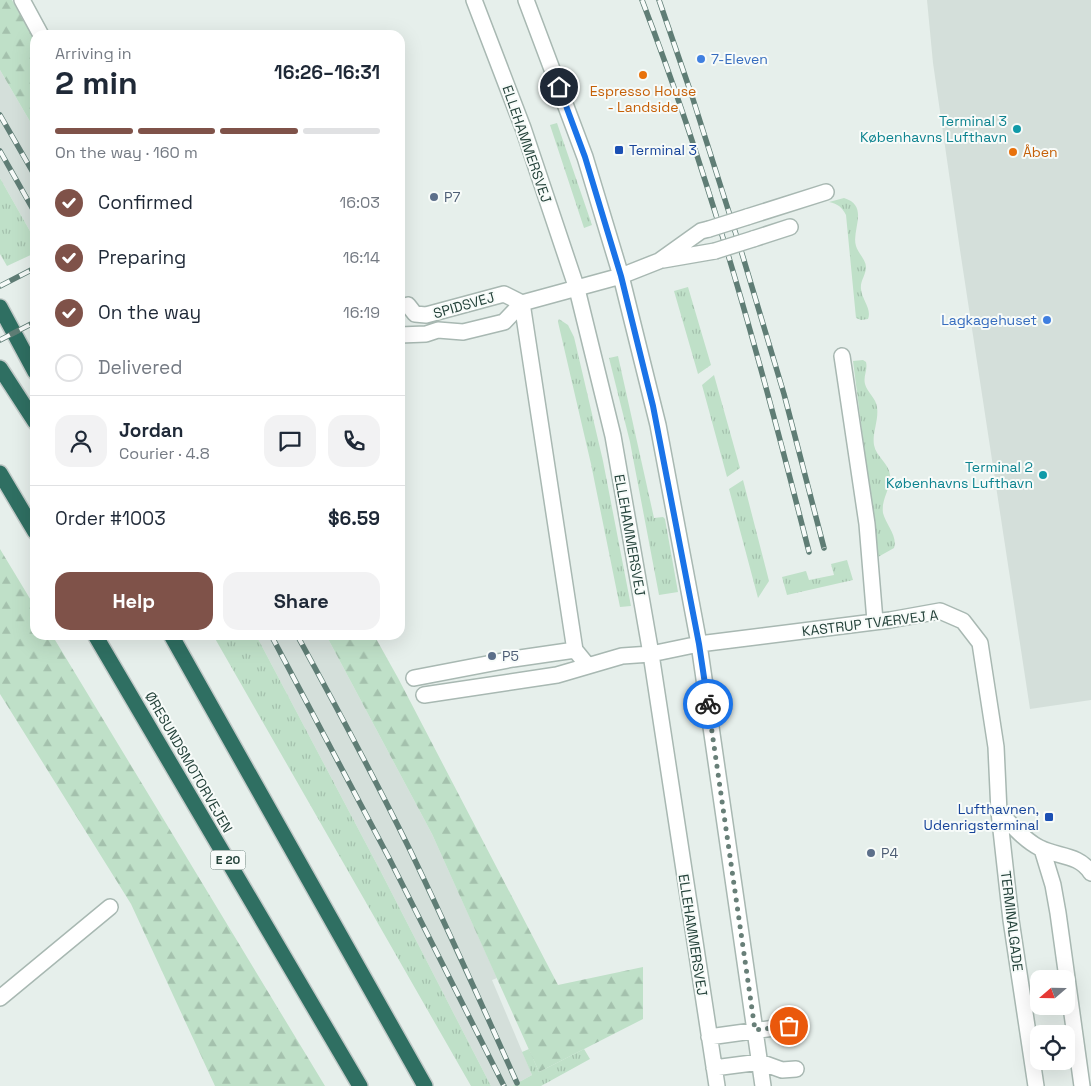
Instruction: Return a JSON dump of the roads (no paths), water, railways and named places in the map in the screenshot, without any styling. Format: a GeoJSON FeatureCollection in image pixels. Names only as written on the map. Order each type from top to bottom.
{"type":"FeatureCollection","features":[{"type":"Feature","properties":{"kind":"highway"},"geometry":{"type":"LineString","coordinates":[[0,306],[30,363]]}},
{"type":"Feature","properties":{"kind":"highway"},"geometry":{"type":"LineString","coordinates":[[0,368],[30,414]]}},
{"type":"Feature","properties":{"kind":"highway"},"geometry":{"type":"LineString","coordinates":[[0,473],[30,524]]}},
{"type":"Feature","properties":{"kind":"highway","name":"ØRESUNDSMOTORVEJEN"},"geometry":{"type":"LineString","coordinates":[[99,640],[360,1086]]}},
{"type":"Feature","properties":{"kind":"highway"},"geometry":{"type":"LineString","coordinates":[[173,640],[425,1086]]}},
{"type":"Feature","properties":{"kind":"street"},"geometry":{"type":"LineString","coordinates":[[22,0],[38,30]]}},
{"type":"Feature","properties":{"kind":"street","name":"ELLEHAMMERSVEJ"},"geometry":{"type":"LineString","coordinates":[[474,0],[523,128],[577,289],[613,436],[651,654],[717,1086]]}},
{"type":"Feature","properties":{"kind":"street"},"geometry":{"type":"LineString","coordinates":[[526,0],[585,157],[621,276],[658,425],[699,644],[763,1086]]}},
{"type":"Feature","properties":{"kind":"street"},"geometry":{"type":"LineString","coordinates":[[659,261],[701,231],[826,192]]}},
{"type":"Feature","properties":{"kind":"street"},"geometry":{"type":"LineString","coordinates":[[588,666],[575,650],[522,303],[621,276],[659,261],[707,254],[790,227]]}},
{"type":"Feature","properties":{"kind":"street","name":"SPIDSVEJ"},"geometry":{"type":"LineString","coordinates":[[405,335],[426,334],[438,330],[463,332],[504,322],[522,303],[504,294],[426,315],[415,314],[408,304]]}},
{"type":"Feature","properties":{"kind":"street"},"geometry":{"type":"LineString","coordinates":[[842,356],[867,524],[875,621]]}},
{"type":"Feature","properties":{"kind":"street","name":"KASTRUP TVÆRVEJ A"},"geometry":{"type":"LineString","coordinates":[[424,695],[557,675],[622,656],[651,654],[699,644],[940,611],[963,621],[980,644],[996,748],[999,812]]}},
{"type":"Feature","properties":{"kind":"street"},"geometry":{"type":"LineString","coordinates":[[414,678],[513,659],[575,650]]}},
{"type":"Feature","properties":{"kind":"street"},"geometry":{"type":"LineString","coordinates":[[999,812],[1028,841],[1042,849],[1077,859],[1086,865],[1091,873]]}},
{"type":"Feature","properties":{"kind":"street","name":"TERMINALGADE"},"geometry":{"type":"LineString","coordinates":[[999,812],[1011,920],[1036,1086]]}},
{"type":"Feature","properties":{"kind":"street"},"geometry":{"type":"LineString","coordinates":[[1042,849],[1053,885],[1082,1086]]}},
{"type":"Feature","properties":{"kind":"street"},"geometry":{"type":"LineString","coordinates":[[0,998],[110,907]]}},
{"type":"Feature","properties":{"kind":"street"},"geometry":{"type":"LineString","coordinates":[[709,1037],[789,1026]]}},
{"type":"Feature","properties":{"kind":"street"},"geometry":{"type":"LineString","coordinates":[[714,1068],[760,1062],[782,1070],[796,1069]]}},
{"type":"Feature","properties":{"kind":"railway"},"geometry":{"type":"LineString","coordinates":[[642,0],[691,136],[734,274],[809,552]]}},
{"type":"Feature","properties":{"kind":"railway"},"geometry":{"type":"LineString","coordinates":[[659,0],[740,247],[784,394],[824,548]]}},
{"type":"Feature","properties":{"kind":"railway"},"geometry":{"type":"LineString","coordinates":[[0,115],[30,167]]}},
{"type":"Feature","properties":{"kind":"railway"},"geometry":{"type":"LineString","coordinates":[[0,151],[30,204]]}},
{"type":"Feature","properties":{"kind":"railway"},"geometry":{"type":"LineString","coordinates":[[0,286],[30,271]]}},
{"type":"Feature","properties":{"kind":"railway"},"geometry":{"type":"LineString","coordinates":[[0,340],[30,325]]}},
{"type":"Feature","properties":{"kind":"railway"},"geometry":{"type":"LineString","coordinates":[[274,640],[389,858],[504,1086]]}},
{"type":"Feature","properties":{"kind":"railway"},"geometry":{"type":"LineString","coordinates":[[300,640],[355,742],[410,850],[517,1083]]}},
{"type":"Feature","properties":{"kind":"place","name":"7-Eleven"},"geometry":{"type":"Point","coordinates":[701,59]}},
{"type":"Feature","properties":{"kind":"place","name":"Espresso House - Landside"},"geometry":{"type":"Point","coordinates":[643,75]}},
{"type":"Feature","properties":{"kind":"place","name":"Terminal 3 Københavns Lufthavn"},"geometry":{"type":"Point","coordinates":[1017,129]}},
{"type":"Feature","properties":{"kind":"place","name":"Terminal 3"},"geometry":{"type":"Point","coordinates":[619,150]}},
{"type":"Feature","properties":{"kind":"place","name":"Åben"},"geometry":{"type":"Point","coordinates":[1013,152]}},
{"type":"Feature","properties":{"kind":"place","name":"P7"},"geometry":{"type":"Point","coordinates":[434,197]}},
{"type":"Feature","properties":{"kind":"place","name":"Lagkagehuset"},"geometry":{"type":"Point","coordinates":[1047,320]}},
{"type":"Feature","properties":{"kind":"place","name":"Terminal 2 Københavns Lufthavn"},"geometry":{"type":"Point","coordinates":[1043,475]}},
{"type":"Feature","properties":{"kind":"place","name":"P5"},"geometry":{"type":"Point","coordinates":[492,656]}},
{"type":"Feature","properties":{"kind":"place","name":"Lufthavnen, Udenrigsterminal"},"geometry":{"type":"Point","coordinates":[1049,817]}},
{"type":"Feature","properties":{"kind":"place","name":"P4"},"geometry":{"type":"Point","coordinates":[871,853]}}]}
